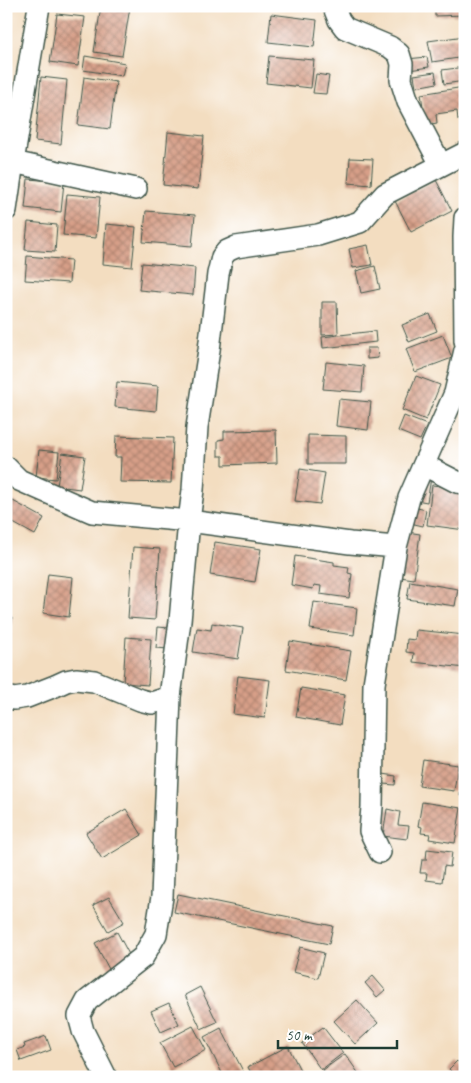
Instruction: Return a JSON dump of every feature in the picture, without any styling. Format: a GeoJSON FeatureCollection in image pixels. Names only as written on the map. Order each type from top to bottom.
{"type":"FeatureCollection","features":[{"type":"Feature","properties":{"kind":"street"},"geometry":{"type":"LineString","coordinates":[[6,210],[39,6]]}},
{"type":"Feature","properties":{"kind":"street"},"geometry":{"type":"LineString","coordinates":[[335,6],[339,20],[346,28],[390,47],[399,54],[402,64],[401,80],[408,102],[441,165]]}},
{"type":"Feature","properties":{"kind":"street"},"geometry":{"type":"LineString","coordinates":[[106,1077],[84,1031],[80,1016],[87,1001],[143,957],[156,934],[162,897],[170,697],[180,621],[188,521],[193,490],[197,427],[222,257],[227,250],[236,247],[318,235],[360,222],[386,194],[465,153]]}},
{"type":"Feature","properties":{"kind":"street"},"geometry":{"type":"LineString","coordinates":[[13,162],[136,189]]}},
{"type":"Feature","properties":{"kind":"street"},"geometry":{"type":"LineString","coordinates":[[464,231],[465,341]]}},
{"type":"Feature","properties":{"kind":"street"},"geometry":{"type":"LineString","coordinates":[[380,852],[370,831],[374,684],[396,547],[409,498],[455,393],[465,350]]}},
{"type":"Feature","properties":{"kind":"street"},"geometry":{"type":"LineString","coordinates":[[424,465],[457,482],[465,483]]}},
{"type":"Feature","properties":{"kind":"street"},"geometry":{"type":"LineString","coordinates":[[6,467],[19,480],[92,512],[188,521],[350,543],[396,547]]}},
{"type":"Feature","properties":{"kind":"street"},"geometry":{"type":"LineString","coordinates":[[6,697],[14,699],[27,697],[66,681],[76,679],[94,681],[152,703],[170,697]]}},
{"type":"Feature","properties":{"kind":"building"},"geometry":{"type":"Polygon","coordinates":[[[101,6],[130,7],[122,56],[94,52],[101,6]]]}},
{"type":"Feature","properties":{"kind":"building"},"geometry":{"type":"Polygon","coordinates":[[[435,6],[465,6],[465,15],[435,16],[435,6]]]}},
{"type":"Feature","properties":{"kind":"building"},"geometry":{"type":"Polygon","coordinates":[[[57,14],[85,17],[78,66],[50,62],[57,14]]]}},
{"type":"Feature","properties":{"kind":"building"},"geometry":{"type":"Polygon","coordinates":[[[271,14],[317,20],[314,47],[268,42],[271,14]]]}},
{"type":"Feature","properties":{"kind":"building"},"geometry":{"type":"Polygon","coordinates":[[[465,36],[465,57],[432,62],[428,41],[465,36]]]}},
{"type":"Feature","properties":{"kind":"building"},"geometry":{"type":"Polygon","coordinates":[[[85,56],[125,63],[122,76],[83,70],[85,56]]]}},
{"type":"Feature","properties":{"kind":"building"},"geometry":{"type":"Polygon","coordinates":[[[269,56],[314,60],[311,88],[266,83],[269,56]]]}},
{"type":"Feature","properties":{"kind":"building"},"geometry":{"type":"Polygon","coordinates":[[[427,57],[429,67],[409,70],[407,59],[427,57]]]}},
{"type":"Feature","properties":{"kind":"building"},"geometry":{"type":"Polygon","coordinates":[[[465,67],[465,81],[444,84],[442,70],[465,67]]]}},
{"type":"Feature","properties":{"kind":"building"},"geometry":{"type":"Polygon","coordinates":[[[435,72],[437,83],[416,87],[414,75],[435,72]]]}},
{"type":"Feature","properties":{"kind":"building"},"geometry":{"type":"Polygon","coordinates":[[[316,74],[329,76],[326,94],[313,93],[316,74]]]}},
{"type":"Feature","properties":{"kind":"building"},"geometry":{"type":"Polygon","coordinates":[[[41,77],[67,80],[61,144],[35,141],[41,77]]]}},
{"type":"Feature","properties":{"kind":"building"},"geometry":{"type":"Polygon","coordinates":[[[84,77],[116,82],[110,129],[78,125],[84,77]]]}},
{"type":"Feature","properties":{"kind":"building"},"geometry":{"type":"Polygon","coordinates":[[[464,87],[465,119],[458,120],[457,111],[436,114],[437,123],[426,125],[421,94],[464,87]]]}},
{"type":"Feature","properties":{"kind":"building"},"geometry":{"type":"Polygon","coordinates":[[[168,132],[204,136],[198,189],[163,185],[168,132]]]}},
{"type":"Feature","properties":{"kind":"building"},"geometry":{"type":"Polygon","coordinates":[[[350,158],[373,159],[371,185],[348,183],[350,158]]]}},
{"type":"Feature","properties":{"kind":"building"},"geometry":{"type":"Polygon","coordinates":[[[28,179],[64,182],[61,212],[25,208],[28,179]]]}},
{"type":"Feature","properties":{"kind":"building"},"geometry":{"type":"Polygon","coordinates":[[[436,180],[452,211],[411,232],[395,201],[436,180]]]}},
{"type":"Feature","properties":{"kind":"building"},"geometry":{"type":"Polygon","coordinates":[[[67,194],[100,197],[96,238],[63,235],[67,194]]]}},
{"type":"Feature","properties":{"kind":"building"},"geometry":{"type":"Polygon","coordinates":[[[146,211],[195,215],[192,246],[143,242],[146,211]]]}},
{"type":"Feature","properties":{"kind":"building"},"geometry":{"type":"Polygon","coordinates":[[[28,222],[57,225],[55,252],[25,250],[28,222]]]}},
{"type":"Feature","properties":{"kind":"building"},"geometry":{"type":"Polygon","coordinates":[[[106,224],[136,227],[132,267],[103,264],[106,224]]]}},
{"type":"Feature","properties":{"kind":"building"},"geometry":{"type":"Polygon","coordinates":[[[368,245],[372,265],[353,268],[349,249],[368,245]]]}},
{"type":"Feature","properties":{"kind":"building"},"geometry":{"type":"Polygon","coordinates":[[[27,256],[71,260],[69,283],[25,280],[27,256]]]}},
{"type":"Feature","properties":{"kind":"building"},"geometry":{"type":"Polygon","coordinates":[[[142,263],[195,268],[193,295],[139,290],[142,263]]]}},
{"type":"Feature","properties":{"kind":"building"},"geometry":{"type":"Polygon","coordinates":[[[375,266],[380,289],[361,293],[356,271],[375,266]]]}},
{"type":"Feature","properties":{"kind":"building"},"geometry":{"type":"Polygon","coordinates":[[[322,302],[337,302],[338,334],[322,335],[322,302]]]}},
{"type":"Feature","properties":{"kind":"building"},"geometry":{"type":"Polygon","coordinates":[[[430,314],[437,331],[409,342],[402,325],[430,314]]]}},
{"type":"Feature","properties":{"kind":"building"},"geometry":{"type":"Polygon","coordinates":[[[375,331],[376,342],[323,348],[322,337],[375,331]]]}},
{"type":"Feature","properties":{"kind":"building"},"geometry":{"type":"Polygon","coordinates":[[[443,335],[452,358],[415,372],[406,349],[443,335]]]}},
{"type":"Feature","properties":{"kind":"building"},"geometry":{"type":"Polygon","coordinates":[[[367,348],[377,348],[378,358],[367,359],[367,348]]]}},
{"type":"Feature","properties":{"kind":"building"},"geometry":{"type":"Polygon","coordinates":[[[326,362],[364,366],[362,392],[323,389],[326,362]]]}},
{"type":"Feature","properties":{"kind":"building"},"geometry":{"type":"Polygon","coordinates":[[[416,376],[440,385],[426,420],[402,410],[416,376]]]}},
{"type":"Feature","properties":{"kind":"building"},"geometry":{"type":"Polygon","coordinates":[[[117,382],[158,386],[156,411],[115,407],[117,382]]]}},
{"type":"Feature","properties":{"kind":"building"},"geometry":{"type":"Polygon","coordinates":[[[339,399],[371,402],[368,430],[336,426],[339,399]]]}},
{"type":"Feature","properties":{"kind":"building"},"geometry":{"type":"Polygon","coordinates":[[[404,416],[427,425],[420,440],[398,431],[404,416]]]}},
{"type":"Feature","properties":{"kind":"building"},"geometry":{"type":"Polygon","coordinates":[[[276,430],[277,463],[223,465],[223,456],[218,456],[218,440],[224,439],[224,431],[276,430]]]}},
{"type":"Feature","properties":{"kind":"building"},"geometry":{"type":"Polygon","coordinates":[[[308,435],[346,436],[346,464],[308,464],[308,435]]]}},
{"type":"Feature","properties":{"kind":"building"},"geometry":{"type":"Polygon","coordinates":[[[116,436],[173,438],[171,483],[120,482],[121,457],[115,457],[116,436]]]}},
{"type":"Feature","properties":{"kind":"building"},"geometry":{"type":"Polygon","coordinates":[[[39,450],[59,452],[56,479],[36,477],[39,450]]]}},
{"type":"Feature","properties":{"kind":"building"},"geometry":{"type":"Polygon","coordinates":[[[62,453],[85,456],[80,489],[57,486],[62,453]]]}},
{"type":"Feature","properties":{"kind":"building"},"geometry":{"type":"Polygon","coordinates":[[[300,469],[325,473],[320,504],[295,501],[300,469]]]}},
{"type":"Feature","properties":{"kind":"building"},"geometry":{"type":"Polygon","coordinates":[[[420,476],[431,478],[427,502],[416,500],[420,476]]]}},
{"type":"Feature","properties":{"kind":"building"},"geometry":{"type":"Polygon","coordinates":[[[432,485],[465,489],[465,530],[427,525],[432,485]]]}},
{"type":"Feature","properties":{"kind":"building"},"geometry":{"type":"Polygon","coordinates":[[[13,501],[44,518],[35,535],[6,519],[6,512],[13,501]]]}},
{"type":"Feature","properties":{"kind":"building"},"geometry":{"type":"Polygon","coordinates":[[[413,507],[426,510],[423,526],[410,523],[413,507]]]}},
{"type":"Feature","properties":{"kind":"building"},"geometry":{"type":"Polygon","coordinates":[[[407,532],[420,534],[414,579],[400,577],[407,532]]]}},
{"type":"Feature","properties":{"kind":"building"},"geometry":{"type":"Polygon","coordinates":[[[215,542],[261,549],[255,582],[210,575],[215,542]]]}},
{"type":"Feature","properties":{"kind":"building"},"geometry":{"type":"Polygon","coordinates":[[[133,547],[160,549],[155,620],[128,618],[133,547]]]}},
{"type":"Feature","properties":{"kind":"building"},"geometry":{"type":"Polygon","coordinates":[[[295,556],[334,562],[334,565],[349,567],[348,573],[352,574],[349,598],[320,594],[321,586],[314,585],[313,589],[291,585],[295,556]]]}},
{"type":"Feature","properties":{"kind":"building"},"geometry":{"type":"Polygon","coordinates":[[[48,574],[73,577],[69,617],[43,613],[48,574]]]}},
{"type":"Feature","properties":{"kind":"building"},"geometry":{"type":"Polygon","coordinates":[[[410,581],[458,589],[455,606],[407,599],[410,581]]]}},
{"type":"Feature","properties":{"kind":"building"},"geometry":{"type":"Polygon","coordinates":[[[314,602],[357,608],[354,635],[310,629],[314,602]]]}},
{"type":"Feature","properties":{"kind":"building"},"geometry":{"type":"Polygon","coordinates":[[[6,617],[12,617],[10,644],[6,644],[6,617]]]}},
{"type":"Feature","properties":{"kind":"building"},"geometry":{"type":"Polygon","coordinates":[[[212,623],[243,628],[238,659],[193,652],[197,628],[211,630],[212,623]]]}},
{"type":"Feature","properties":{"kind":"building"},"geometry":{"type":"Polygon","coordinates":[[[158,627],[169,628],[168,649],[156,648],[158,627]]]}},
{"type":"Feature","properties":{"kind":"building"},"geometry":{"type":"Polygon","coordinates":[[[416,630],[465,635],[465,668],[413,662],[414,653],[406,652],[407,639],[415,640],[416,630]]]}},
{"type":"Feature","properties":{"kind":"building"},"geometry":{"type":"Polygon","coordinates":[[[126,637],[151,639],[148,685],[123,683],[126,637]]]}},
{"type":"Feature","properties":{"kind":"building"},"geometry":{"type":"Polygon","coordinates":[[[290,641],[351,651],[346,680],[286,670],[290,641]]]}},
{"type":"Feature","properties":{"kind":"building"},"geometry":{"type":"Polygon","coordinates":[[[238,676],[270,680],[265,718],[233,714],[238,676]]]}},
{"type":"Feature","properties":{"kind":"building"},"geometry":{"type":"Polygon","coordinates":[[[301,688],[345,695],[340,725],[296,717],[301,688]]]}},
{"type":"Feature","properties":{"kind":"building"},"geometry":{"type":"Polygon","coordinates":[[[423,760],[458,765],[454,791],[419,786],[423,760]]]}},
{"type":"Feature","properties":{"kind":"building"},"geometry":{"type":"Polygon","coordinates":[[[383,774],[396,776],[395,785],[383,784],[383,774]]]}},
{"type":"Feature","properties":{"kind":"building"},"geometry":{"type":"Polygon","coordinates":[[[461,778],[465,778],[465,796],[460,796],[461,778]]]}},
{"type":"Feature","properties":{"kind":"building"},"geometry":{"type":"Polygon","coordinates":[[[422,802],[461,808],[455,843],[429,839],[430,834],[421,833],[422,827],[418,826],[422,802]]]}},
{"type":"Feature","properties":{"kind":"building"},"geometry":{"type":"Polygon","coordinates":[[[126,809],[142,835],[102,859],[86,833],[126,809]]]}},
{"type":"Feature","properties":{"kind":"building"},"geometry":{"type":"Polygon","coordinates":[[[387,809],[400,812],[398,825],[409,826],[407,839],[383,836],[387,809]]]}},
{"type":"Feature","properties":{"kind":"building"},"geometry":{"type":"Polygon","coordinates":[[[427,849],[452,852],[450,867],[444,866],[442,882],[426,880],[427,873],[420,873],[422,860],[426,860],[427,849]]]}},
{"type":"Feature","properties":{"kind":"building"},"geometry":{"type":"Polygon","coordinates":[[[178,894],[333,926],[329,944],[174,912],[178,894]]]}},
{"type":"Feature","properties":{"kind":"building"},"geometry":{"type":"Polygon","coordinates":[[[109,897],[124,922],[108,931],[93,905],[109,897]]]}},
{"type":"Feature","properties":{"kind":"building"},"geometry":{"type":"Polygon","coordinates":[[[117,932],[132,960],[110,971],[95,943],[117,932]]]}},
{"type":"Feature","properties":{"kind":"building"},"geometry":{"type":"Polygon","coordinates":[[[300,947],[324,953],[318,978],[293,972],[300,947]]]}},
{"type":"Feature","properties":{"kind":"building"},"geometry":{"type":"Polygon","coordinates":[[[373,976],[385,990],[377,997],[365,983],[373,976]]]}},
{"type":"Feature","properties":{"kind":"building"},"geometry":{"type":"Polygon","coordinates":[[[200,987],[217,1022],[201,1029],[185,995],[200,987]]]}},
{"type":"Feature","properties":{"kind":"building"},"geometry":{"type":"Polygon","coordinates":[[[357,1000],[378,1023],[355,1044],[334,1021],[357,1000]]]}},
{"type":"Feature","properties":{"kind":"building"},"geometry":{"type":"Polygon","coordinates":[[[169,1003],[179,1024],[161,1032],[151,1011],[169,1003]]]}},
{"type":"Feature","properties":{"kind":"building"},"geometry":{"type":"Polygon","coordinates":[[[193,1026],[206,1050],[173,1067],[160,1043],[193,1026]]]}},
{"type":"Feature","properties":{"kind":"building"},"geometry":{"type":"Polygon","coordinates":[[[323,1027],[343,1053],[321,1070],[302,1043],[323,1027]]]}},
{"type":"Feature","properties":{"kind":"building"},"geometry":{"type":"Polygon","coordinates":[[[221,1028],[245,1075],[242,1077],[224,1077],[204,1037],[221,1028]]]}},
{"type":"Feature","properties":{"kind":"building"},"geometry":{"type":"Polygon","coordinates":[[[46,1036],[51,1050],[21,1061],[17,1050],[25,1047],[24,1044],[46,1036]]]}},
{"type":"Feature","properties":{"kind":"building"},"geometry":{"type":"Polygon","coordinates":[[[288,1046],[302,1074],[295,1077],[253,1077],[248,1067],[288,1046]]]}},
{"type":"Feature","properties":{"kind":"building"},"geometry":{"type":"Polygon","coordinates":[[[345,1054],[359,1074],[355,1077],[327,1077],[323,1070],[345,1054]]]}},
{"type":"Feature","properties":{"kind":"building"},"geometry":{"type":"Polygon","coordinates":[[[457,1061],[465,1068],[465,1077],[457,1077],[449,1069],[457,1061]]]}}]}
